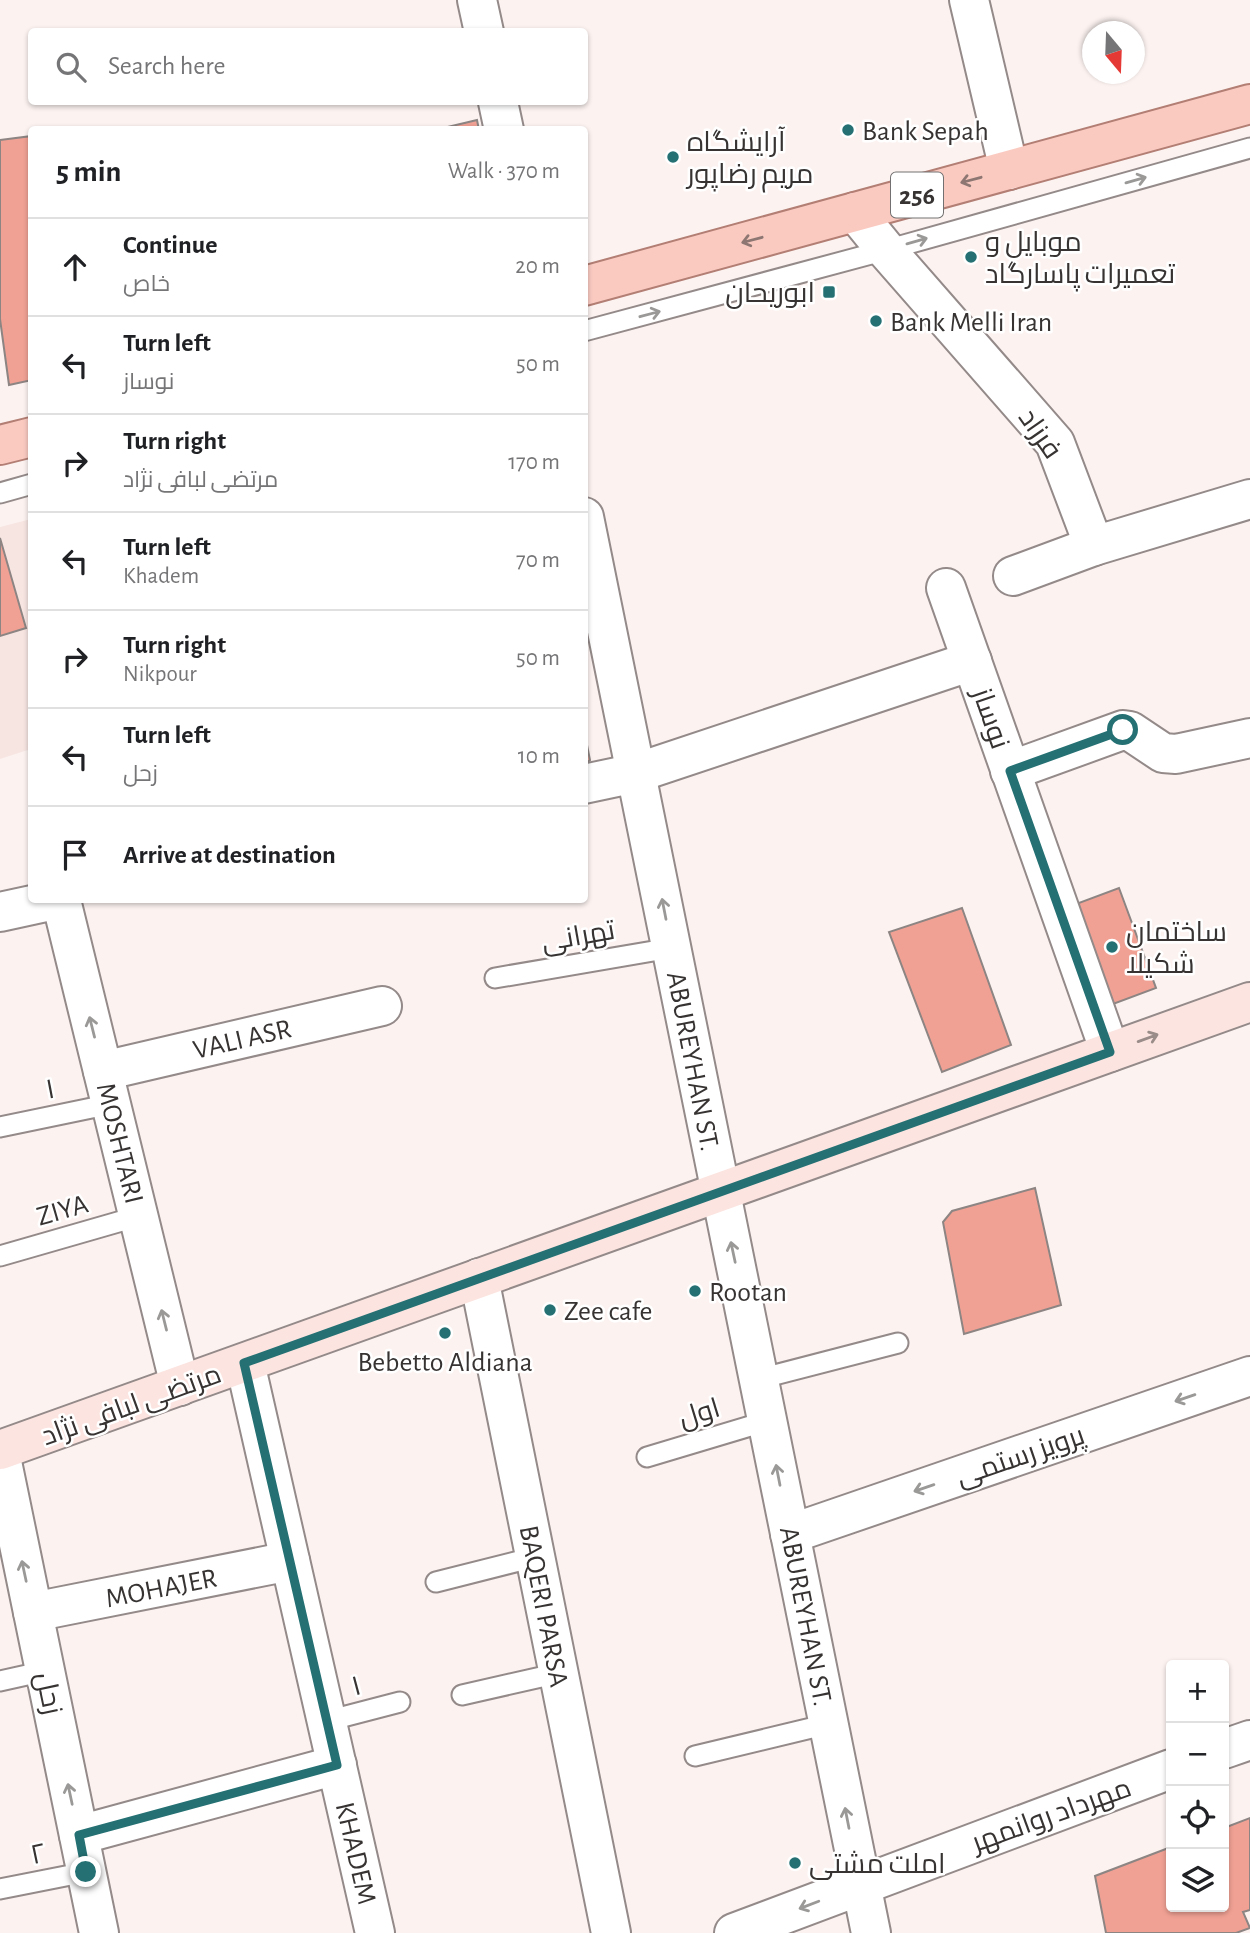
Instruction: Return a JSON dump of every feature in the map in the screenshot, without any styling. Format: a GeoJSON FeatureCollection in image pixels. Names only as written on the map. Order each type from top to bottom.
{"type":"FeatureCollection","features":[{"type":"Feature","properties":{"kind":"main road","name":"256"},"geometry":{"type":"LineString","coordinates":[[588,285],[1250,104]]}},
{"type":"Feature","properties":{"kind":"main road"},"geometry":{"type":"LineString","coordinates":[[0,445],[28,438]]}},
{"type":"Feature","properties":{"kind":"main road","name":"مرتضی لبافی نژاد"},"geometry":{"type":"LineString","coordinates":[[0,1451],[1250,1002]]}},
{"type":"Feature","properties":{"kind":"street"},"geometry":{"type":"LineString","coordinates":[[477,0],[483,28]]}},
{"type":"Feature","properties":{"kind":"street"},"geometry":{"type":"LineString","coordinates":[[969,0],[1009,170]]}},
{"type":"Feature","properties":{"kind":"street"},"geometry":{"type":"LineString","coordinates":[[499,105],[503,126]]}},
{"type":"Feature","properties":{"kind":"street","name":"فرزاد"},"geometry":{"type":"LineString","coordinates":[[855,212],[1055,443],[1094,546]]}},
{"type":"Feature","properties":{"kind":"street"},"geometry":{"type":"LineString","coordinates":[[1013,576],[1094,546],[1250,499]]}},
{"type":"Feature","properties":{"kind":"street","name":"ABUREYHAN ST."},"geometry":{"type":"LineString","coordinates":[[588,557],[596,637],[636,773],[871,1933]]}},
{"type":"Feature","properties":{"kind":"street","name":"نوساز"},"geometry":{"type":"LineString","coordinates":[[946,587],[1110,1052]]}},
{"type":"Feature","properties":{"kind":"street","name":"نوساز"},"geometry":{"type":"LineString","coordinates":[[588,783],[636,773],[972,661]]}},
{"type":"Feature","properties":{"kind":"street"},"geometry":{"type":"LineString","coordinates":[[1010,771],[1123,730],[1130,731],[1163,753],[1175,754],[1250,738]]}},
{"type":"Feature","properties":{"kind":"street"},"geometry":{"type":"LineString","coordinates":[[0,912],[41,903]]}},
{"type":"Feature","properties":{"kind":"street","name":"MOSHTARI"},"geometry":{"type":"LineString","coordinates":[[62,903],[180,1386]]}},
{"type":"Feature","properties":{"kind":"street","name":"VALI ASR"},"geometry":{"type":"LineString","coordinates":[[107,1087],[382,1006]]}},
{"type":"Feature","properties":{"kind":"street","name":"BAQERI PARSA"},"geometry":{"type":"LineString","coordinates":[[479,1278],[611,1933]]}},
{"type":"Feature","properties":{"kind":"street","name":"KHADEM"},"geometry":{"type":"LineString","coordinates":[[244,1363],[375,1933]]}},
{"type":"Feature","properties":{"kind":"street","name":"پرویز رستمی"},"geometry":{"type":"LineString","coordinates":[[790,1534],[1250,1376]]}},
{"type":"Feature","properties":{"kind":"street","name":"زحل"},"geometry":{"type":"LineString","coordinates":[[0,1451],[99,1933]]}},
{"type":"Feature","properties":{"kind":"street","name":"MOHAJER"},"geometry":{"type":"LineString","coordinates":[[33,1612],[290,1561]]}},
{"type":"Feature","properties":{"kind":"street"},"geometry":{"type":"LineString","coordinates":[[1229,1747],[1250,1740]]}},
{"type":"Feature","properties":{"kind":"street"},"geometry":{"type":"LineString","coordinates":[[79,1835],[337,1765]]}},
{"type":"Feature","properties":{"kind":"street","name":"مهرداد روانمهر"},"geometry":{"type":"LineString","coordinates":[[734,1933],[1166,1771]]}},
{"type":"Feature","properties":{"kind":"lane"},"geometry":{"type":"LineString","coordinates":[[588,330],[1250,148]]}},
{"type":"Feature","properties":{"kind":"lane"},"geometry":{"type":"LineString","coordinates":[[0,493],[28,485]]}},
{"type":"Feature","properties":{"kind":"lane","name":"تهرانی"},"geometry":{"type":"LineString","coordinates":[[495,978],[671,948]]}},
{"type":"Feature","properties":{"kind":"lane","name":"۱"},"geometry":{"type":"LineString","coordinates":[[0,1127],[107,1087]]}},
{"type":"Feature","properties":{"kind":"lane","name":"ZIYA"},"geometry":{"type":"LineString","coordinates":[[0,1256],[139,1216]]}},
{"type":"Feature","properties":{"kind":"lane"},"geometry":{"type":"LineString","coordinates":[[759,1379],[898,1343]]}},
{"type":"Feature","properties":{"kind":"lane","name":"اول"},"geometry":{"type":"LineString","coordinates":[[647,1457],[767,1420]]}},
{"type":"Feature","properties":{"kind":"lane"},"geometry":{"type":"LineString","coordinates":[[436,1582],[535,1557]]}},
{"type":"Feature","properties":{"kind":"lane"},"geometry":{"type":"LineString","coordinates":[[0,1681],[45,1671]]}},
{"type":"Feature","properties":{"kind":"lane"},"geometry":{"type":"LineString","coordinates":[[462,1695],[559,1673]]}},
{"type":"Feature","properties":{"kind":"lane","name":"۱"},"geometry":{"type":"LineString","coordinates":[[327,1721],[400,1702]]}},
{"type":"Feature","properties":{"kind":"lane"},"geometry":{"type":"LineString","coordinates":[[695,1756],[828,1724]]}},
{"type":"Feature","properties":{"kind":"lane","name":"۲"},"geometry":{"type":"LineString","coordinates":[[0,1889],[86,1872]]}},
{"type":"Feature","properties":{"kind":"shaded area"},"geometry":{"type":"Polygon","coordinates":[[[28,520],[28,750],[0,759],[0,527],[28,520]]]}},
{"type":"Feature","properties":{"kind":"building"},"geometry":{"type":"Polygon","coordinates":[[[477,120],[478,126],[452,126],[477,120]]]}},
{"type":"Feature","properties":{"kind":"building"},"geometry":{"type":"Polygon","coordinates":[[[28,136],[28,381],[9,385],[0,319],[0,140],[28,136]]]}},
{"type":"Feature","properties":{"kind":"building"},"geometry":{"type":"Polygon","coordinates":[[[0,538],[26,628],[0,636],[0,538]]]}},
{"type":"Feature","properties":{"kind":"building","name":"ساختمان شکیلا"},"geometry":{"type":"Polygon","coordinates":[[[1119,888],[1156,988],[1105,1007],[1068,907],[1119,888]]]}},
{"type":"Feature","properties":{"kind":"building"},"geometry":{"type":"Polygon","coordinates":[[[962,908],[1011,1045],[942,1072],[889,932],[962,908]]]}},
{"type":"Feature","properties":{"kind":"building"},"geometry":{"type":"Polygon","coordinates":[[[1035,1188],[1061,1305],[964,1334],[943,1222],[952,1211],[1035,1188]]]}},
{"type":"Feature","properties":{"kind":"building"},"geometry":{"type":"Polygon","coordinates":[[[1250,1818],[1250,1910],[1243,1912],[1250,1928],[1236,1933],[1106,1933],[1095,1876],[1166,1849],[1166,1912],[1229,1912],[1229,1826],[1250,1818]]]}},
{"type":"Feature","properties":{"kind":"place","name":"Bank Sepah"},"geometry":{"type":"Point","coordinates":[848,130]}},
{"type":"Feature","properties":{"kind":"place","name":"آرایشگاه مریم رضاپور"},"geometry":{"type":"Point","coordinates":[673,157]}},
{"type":"Feature","properties":{"kind":"place","name":"موبایل و تعمیرات پاسارگاد"},"geometry":{"type":"Point","coordinates":[971,257]}},
{"type":"Feature","properties":{"kind":"place","name":"ابوریحان"},"geometry":{"type":"Point","coordinates":[829,292]}},
{"type":"Feature","properties":{"kind":"place","name":"Bank Melli Iran"},"geometry":{"type":"Point","coordinates":[876,321]}},
{"type":"Feature","properties":{"kind":"place","name":"ساختمان شکیلا"},"geometry":{"type":"Point","coordinates":[1112,947]}},
{"type":"Feature","properties":{"kind":"place","name":"Rootan"},"geometry":{"type":"Point","coordinates":[695,1291]}},
{"type":"Feature","properties":{"kind":"place","name":"Zee cafe"},"geometry":{"type":"Point","coordinates":[550,1310]}},
{"type":"Feature","properties":{"kind":"place","name":"Bebetto Aldiana"},"geometry":{"type":"Point","coordinates":[445,1333]}},
{"type":"Feature","properties":{"kind":"place","name":"املت مشتی"},"geometry":{"type":"Point","coordinates":[795,1863]}},
{"type":"Feature","properties":{"kind":"route"},"geometry":{"type":"LineString","coordinates":[[86,1872],[79,1835],[337,1765],[244,1363],[1110,1052],[1010,771],[1123,730]]}}]}
